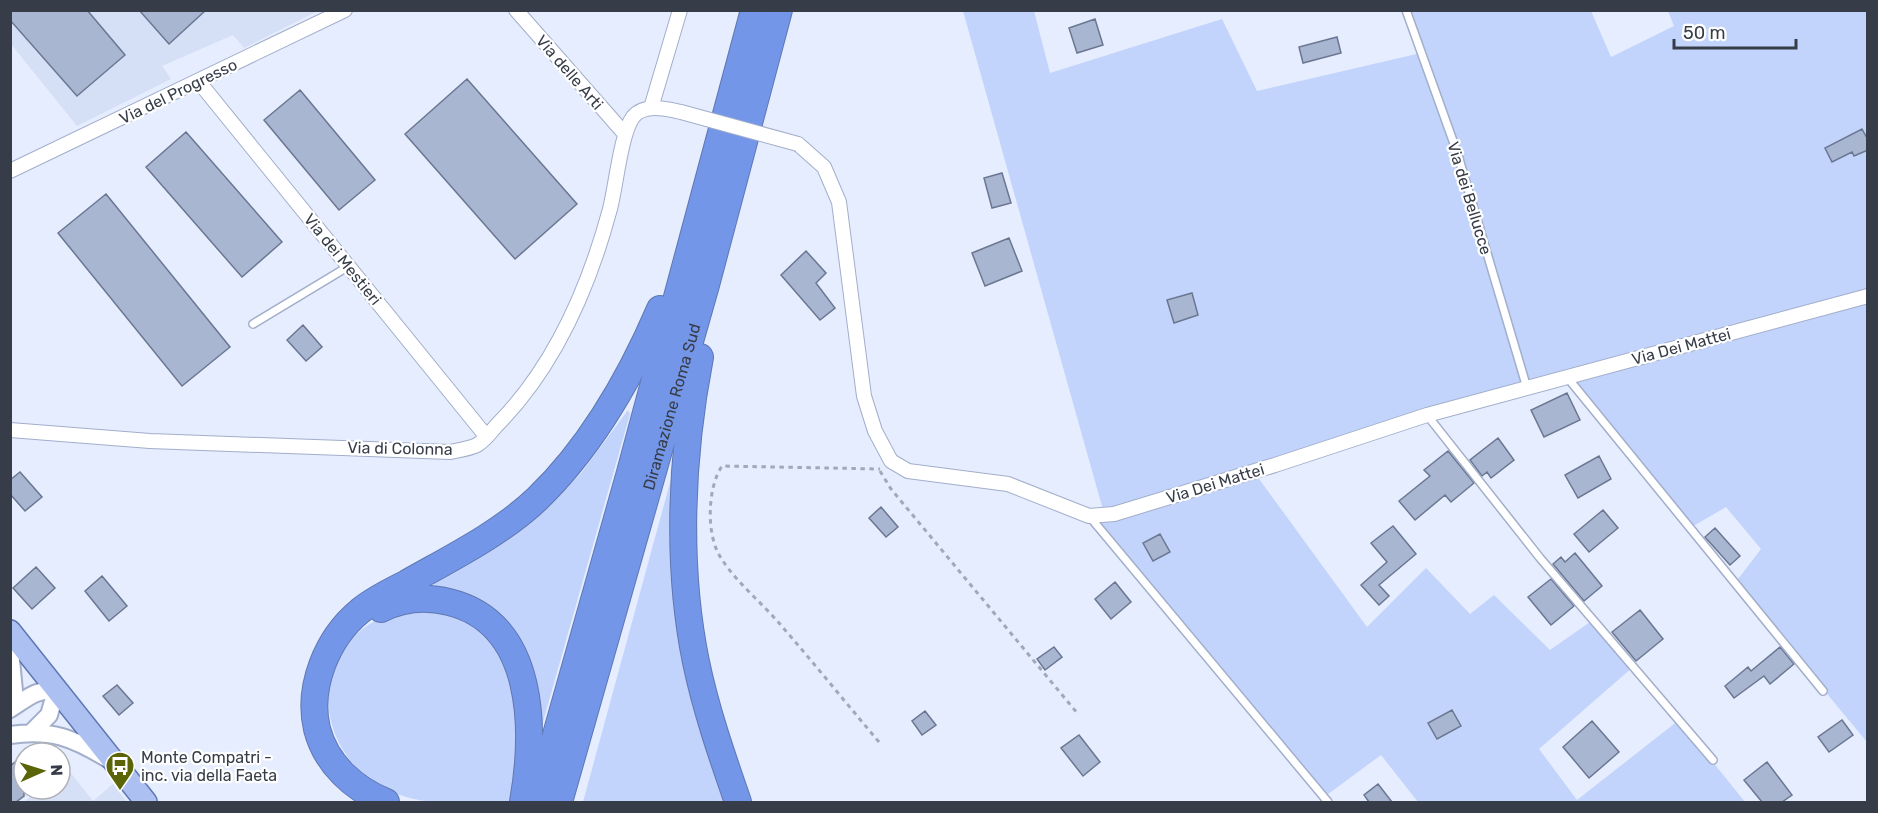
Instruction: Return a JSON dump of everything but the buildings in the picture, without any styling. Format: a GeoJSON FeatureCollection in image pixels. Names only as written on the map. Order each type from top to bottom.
{"type":"FeatureCollection","features":[{"type":"Feature","properties":{"kind":"highway","name":"Diramazione Roma Sud"},"geometry":{"type":"LineString","coordinates":[[537,802],[626,487],[754,10]]}},
{"type":"Feature","properties":{"kind":"highway","name":"Diramazione Roma Sud"},"geometry":{"type":"LineString","coordinates":[[559,802],[706,285],[779,10]]}},
{"type":"Feature","properties":{"kind":"highway"},"geometry":{"type":"LineString","coordinates":[[386,802],[364,792],[344,775],[325,748],[317,729],[315,697],[320,669],[333,643],[348,624],[370,603],[472,546],[521,512],[560,476],[584,446],[622,386],[684,264]]}},
{"type":"Feature","properties":{"kind":"highway"},"geometry":{"type":"LineString","coordinates":[[706,285],[706,319],[689,430],[685,573],[689,620],[700,681],[738,802]]}},
{"type":"Feature","properties":{"kind":"highway"},"geometry":{"type":"LineString","coordinates":[[348,624],[396,603],[427,598],[461,606],[493,627],[516,662],[528,702],[530,740],[523,802]]}},
{"type":"Feature","properties":{"kind":"main road"},"geometry":{"type":"LineString","coordinates":[[10,631],[146,802]]}},
{"type":"Feature","properties":{"kind":"street","name":"Via del Progresso"},"geometry":{"type":"LineString","coordinates":[[10,171],[345,10]]}},
{"type":"Feature","properties":{"kind":"street","name":"Via delle Arti"},"geometry":{"type":"LineString","coordinates":[[516,10],[624,133]]}},
{"type":"Feature","properties":{"kind":"street"},"geometry":{"type":"LineString","coordinates":[[651,108],[680,10]]}},
{"type":"Feature","properties":{"kind":"street","name":"Via dei Mestieri"},"geometry":{"type":"LineString","coordinates":[[199,82],[486,436]]}},
{"type":"Feature","properties":{"kind":"street"},"geometry":{"type":"LineString","coordinates":[[624,133],[635,115],[651,108],[681,112],[798,144],[824,167],[839,202],[864,396],[875,431],[891,461]]}},
{"type":"Feature","properties":{"kind":"street","name":"Via di Colonna"},"geometry":{"type":"LineString","coordinates":[[10,430],[150,441],[450,452],[477,445],[513,410],[542,371],[589,276],[610,208],[623,151],[624,133]]}},
{"type":"Feature","properties":{"kind":"street","name":"Via Dei Mattei"},"geometry":{"type":"LineString","coordinates":[[891,461],[908,471],[1008,484],[1089,516],[1125,511],[1427,415],[1868,296]]}},
{"type":"Feature","properties":{"kind":"street"},"geometry":{"type":"LineString","coordinates":[[10,650],[14,692],[10,709]]}},
{"type":"Feature","properties":{"kind":"street"},"geometry":{"type":"LineString","coordinates":[[10,709],[34,693],[46,689],[56,691],[49,715],[32,732]]}},
{"type":"Feature","properties":{"kind":"street"},"geometry":{"type":"LineString","coordinates":[[10,735],[32,732],[76,740],[115,763]]}},
{"type":"Feature","properties":{"kind":"lane","name":"Via dei Bellucce"},"geometry":{"type":"LineString","coordinates":[[1406,10],[1456,152],[1527,388]]}},
{"type":"Feature","properties":{"kind":"lane"},"geometry":{"type":"LineString","coordinates":[[253,324],[349,266]]}},
{"type":"Feature","properties":{"kind":"lane"},"geometry":{"type":"LineString","coordinates":[[1567,377],[1823,691]]}},
{"type":"Feature","properties":{"kind":"lane"},"geometry":{"type":"LineString","coordinates":[[1427,415],[1540,558],[1713,760]]}},
{"type":"Feature","properties":{"kind":"lane"},"geometry":{"type":"LineString","coordinates":[[1089,516],[1328,802]]}},
{"type":"Feature","properties":{"kind":"path"},"geometry":{"type":"LineString","coordinates":[[879,742],[721,558],[711,526],[712,491],[717,473],[722,466],[879,470],[891,461]]}},
{"type":"Feature","properties":{"kind":"path"},"geometry":{"type":"LineString","coordinates":[[879,470],[891,489],[1078,714]]}},
{"type":"Feature","properties":{"kind":"shaded area"},"geometry":{"type":"Polygon","coordinates":[[[10,11],[318,11],[244,48],[233,35],[162,66],[171,79],[77,126],[11,44],[10,11]]]}},
{"type":"Feature","properties":{"kind":"shaded area"},"geometry":{"type":"Polygon","coordinates":[[[963,11],[1034,11],[1050,73],[1222,19],[1257,91],[1421,53],[1406,11],[1591,11],[1611,57],[1674,26],[1668,11],[1867,11],[1867,742],[1735,583],[1761,549],[1726,507],[1690,528],[1567,377],[1254,472],[1367,627],[1426,568],[1470,614],[1494,595],[1550,650],[1593,620],[1633,667],[1539,749],[1577,800],[1679,720],[1745,802],[1418,802],[1381,755],[1320,800],[1100,526],[1105,517],[963,11]]]}},
{"type":"Feature","properties":{"kind":"shaded area"},"geometry":{"type":"Polygon","coordinates":[[[628,410],[630,414],[541,729],[531,671],[434,589],[433,582],[513,534],[559,496],[582,472],[628,410]]]}},
{"type":"Feature","properties":{"kind":"shaded area"},"geometry":{"type":"Polygon","coordinates":[[[677,457],[731,802],[583,802],[677,457]]]}},
{"type":"Feature","properties":{"kind":"shaded area"},"geometry":{"type":"Polygon","coordinates":[[[430,607],[468,618],[505,652],[516,673],[518,802],[441,803],[397,794],[371,781],[351,762],[337,739],[330,714],[329,688],[335,663],[350,641],[373,622],[386,615],[430,607]]]}},
{"type":"Feature","properties":{"kind":"shaded area"},"geometry":{"type":"Polygon","coordinates":[[[72,775],[93,801],[113,784],[127,802],[24,802],[72,801],[72,775]]]}},
{"type":"Feature","properties":{"kind":"place","name":"Monte Compatri - inc. via della Faeta"},"geometry":{"type":"Point","coordinates":[120,792]}}]}
